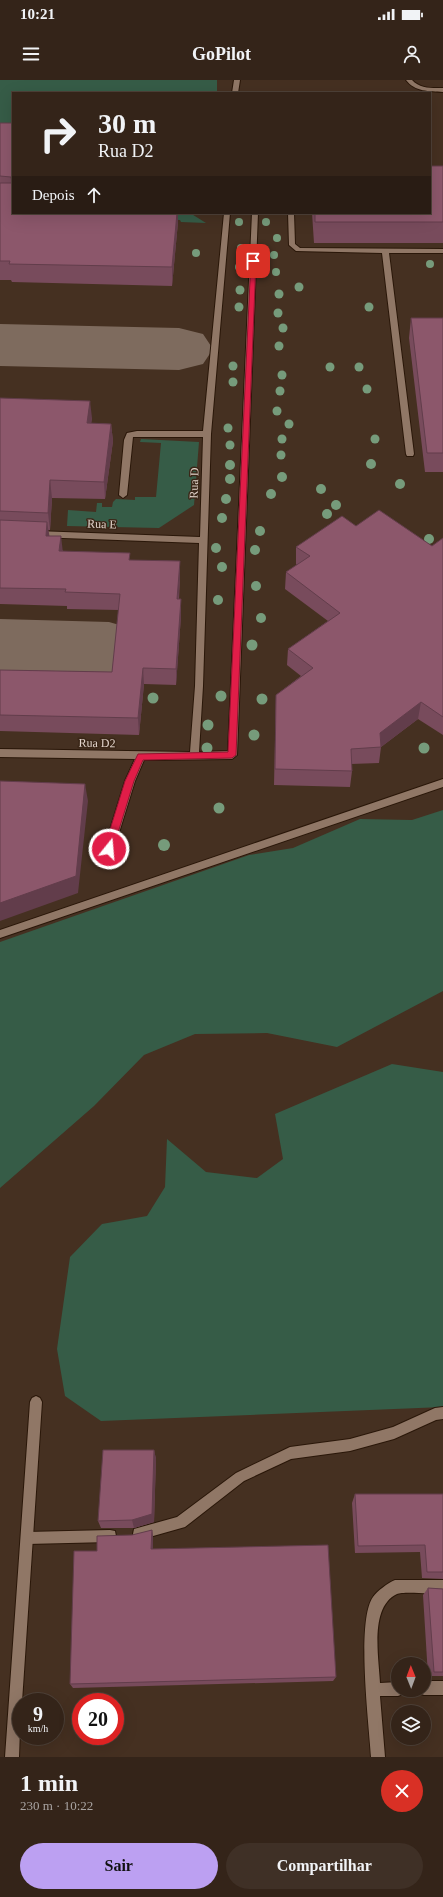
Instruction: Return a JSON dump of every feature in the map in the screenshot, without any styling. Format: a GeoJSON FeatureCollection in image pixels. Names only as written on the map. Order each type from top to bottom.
{"type":"FeatureCollection","features":[{"type":"Feature","properties":{"kind":"street"},"geometry":{"type":"LineString","coordinates":[[410,81],[414,86],[424,89],[443,90]]}},
{"type":"Feature","properties":{"kind":"street","name":"Rua D"},"geometry":{"type":"LineString","coordinates":[[194,755],[204,540],[207,434],[227,214]]}},
{"type":"Feature","properties":{"kind":"street","name":"Rua D2"},"geometry":{"type":"LineString","coordinates":[[0,753],[141,756],[232,755],[255,214]]}},
{"type":"Feature","properties":{"kind":"street"},"geometry":{"type":"LineString","coordinates":[[291,214],[292,245],[298,250],[443,251]]}},
{"type":"Feature","properties":{"kind":"street"},"geometry":{"type":"LineString","coordinates":[[385,251],[410,454]]}},
{"type":"Feature","properties":{"kind":"street"},"geometry":{"type":"LineString","coordinates":[[124,495],[128,440],[130,435],[207,434]]}},
{"type":"Feature","properties":{"kind":"street","name":"Rua E"},"geometry":{"type":"LineString","coordinates":[[24,534],[204,540]]}},
{"type":"Feature","properties":{"kind":"street"},"geometry":{"type":"LineString","coordinates":[[109,849],[130,781],[141,756]]}},
{"type":"Feature","properties":{"kind":"street"},"geometry":{"type":"LineString","coordinates":[[0,934],[443,783]]}},
{"type":"Feature","properties":{"kind":"street"},"geometry":{"type":"LineString","coordinates":[[12,1757],[36,1402]]}},
{"type":"Feature","properties":{"kind":"street"},"geometry":{"type":"LineString","coordinates":[[27,1538],[134,1535],[180,1522],[240,1477],[290,1453],[350,1445],[394,1433],[435,1414],[443,1413]]}},
{"type":"Feature","properties":{"kind":"street"},"geometry":{"type":"LineString","coordinates":[[378,1757],[373,1690],[371,1627],[378,1601],[395,1587],[443,1587]]}},
{"type":"Feature","properties":{"kind":"street"},"geometry":{"type":"LineString","coordinates":[[431,1688],[443,1688]]}},
{"type":"Feature","properties":{"kind":"street"},"geometry":{"type":"LineString","coordinates":[[373,1690],[391,1689]]}},
{"type":"Feature","properties":{"kind":"green space"},"geometry":{"type":"Polygon","coordinates":[[[0,80],[217,80],[217,92],[12,92],[12,134],[0,134],[0,80]]]}},
{"type":"Feature","properties":{"kind":"green space"},"geometry":{"type":"Polygon","coordinates":[[[139,214],[192,214],[206,223],[181,222],[180,220],[139,219],[139,214]]]}},
{"type":"Feature","properties":{"kind":"green space"},"geometry":{"type":"Polygon","coordinates":[[[141,439],[199,442],[194,505],[159,528],[67,526],[68,510],[96,512],[97,503],[102,503],[102,507],[112,507],[113,502],[116,499],[135,500],[135,497],[156,497],[161,443],[140,442],[141,439]]]}},
{"type":"Feature","properties":{"kind":"green space"},"geometry":{"type":"Polygon","coordinates":[[[443,810],[443,991],[337,1047],[267,1033],[195,1034],[144,1055],[94,1106],[0,1188],[0,942],[249,855],[293,848],[360,819],[412,820],[443,810]]]}},
{"type":"Feature","properties":{"kind":"green space"},"geometry":{"type":"Polygon","coordinates":[[[392,1064],[443,1072],[443,1407],[101,1421],[65,1396],[57,1349],[70,1257],[102,1224],[147,1216],[165,1187],[167,1139],[206,1172],[257,1178],[283,1159],[275,1114],[392,1064]]]}},
{"type":"Feature","properties":{"kind":"building"},"geometry":{"type":"Polygon","coordinates":[[[0,123],[12,123],[12,183],[11,177],[0,176],[0,123]]]}},
{"type":"Feature","properties":{"kind":"building"},"geometry":{"type":"Polygon","coordinates":[[[431,166],[443,166],[443,222],[315,222],[315,214],[431,214],[431,166]]]}},
{"type":"Feature","properties":{"kind":"building"},"geometry":{"type":"Polygon","coordinates":[[[0,183],[12,183],[12,214],[177,214],[172,267],[9,264],[10,261],[0,261],[0,183]]]}},
{"type":"Feature","properties":{"kind":"building"},"geometry":{"type":"Polygon","coordinates":[[[411,318],[443,318],[443,453],[427,453],[411,318]]]}},
{"type":"Feature","properties":{"kind":"building"},"geometry":{"type":"Polygon","coordinates":[[[0,398],[90,401],[87,423],[111,424],[104,482],[50,480],[48,513],[0,511],[0,398]]]}},
{"type":"Feature","properties":{"kind":"building"},"geometry":{"type":"Polygon","coordinates":[[[379,510],[432,546],[443,538],[443,717],[421,702],[380,733],[381,747],[351,749],[352,771],[275,769],[276,695],[313,668],[288,649],[340,613],[286,572],[310,556],[296,547],[342,516],[356,526],[379,510]]]}},
{"type":"Feature","properties":{"kind":"building"},"geometry":{"type":"Polygon","coordinates":[[[0,520],[47,522],[46,536],[61,536],[59,551],[130,553],[129,560],[180,561],[177,599],[181,599],[176,669],[143,668],[138,718],[0,715],[0,670],[112,672],[120,594],[65,592],[66,589],[0,588],[0,520]]]}},
{"type":"Feature","properties":{"kind":"building"},"geometry":{"type":"Polygon","coordinates":[[[0,781],[85,784],[76,876],[0,903],[0,781]]]}},
{"type":"Feature","properties":{"kind":"building"},"geometry":{"type":"Polygon","coordinates":[[[103,1450],[154,1450],[152,1514],[132,1520],[98,1521],[103,1450]]]}},
{"type":"Feature","properties":{"kind":"building"},"geometry":{"type":"Polygon","coordinates":[[[355,1494],[443,1494],[443,1572],[427,1572],[425,1545],[358,1546],[355,1494]]]}},
{"type":"Feature","properties":{"kind":"building"},"geometry":{"type":"Polygon","coordinates":[[[152,1530],[151,1549],[328,1545],[336,1677],[70,1684],[74,1551],[97,1551],[97,1536],[132,1535],[152,1530]]]}},
{"type":"Feature","properties":{"kind":"building"},"geometry":{"type":"Polygon","coordinates":[[[428,1588],[443,1589],[443,1672],[434,1672],[428,1588]]]}},
{"type":"Feature","properties":{"kind":"taxiway"},"geometry":{"type":"LineString","coordinates":[[0,345],[179,349]]}},
{"type":"Feature","properties":{"kind":"taxiway"},"geometry":{"type":"LineString","coordinates":[[0,648],[109,651]]}},
{"type":"Feature","properties":{"kind":"route"},"geometry":{"type":"LineString","coordinates":[[109,849],[130,781],[141,756],[232,755],[253,261]]}}]}
